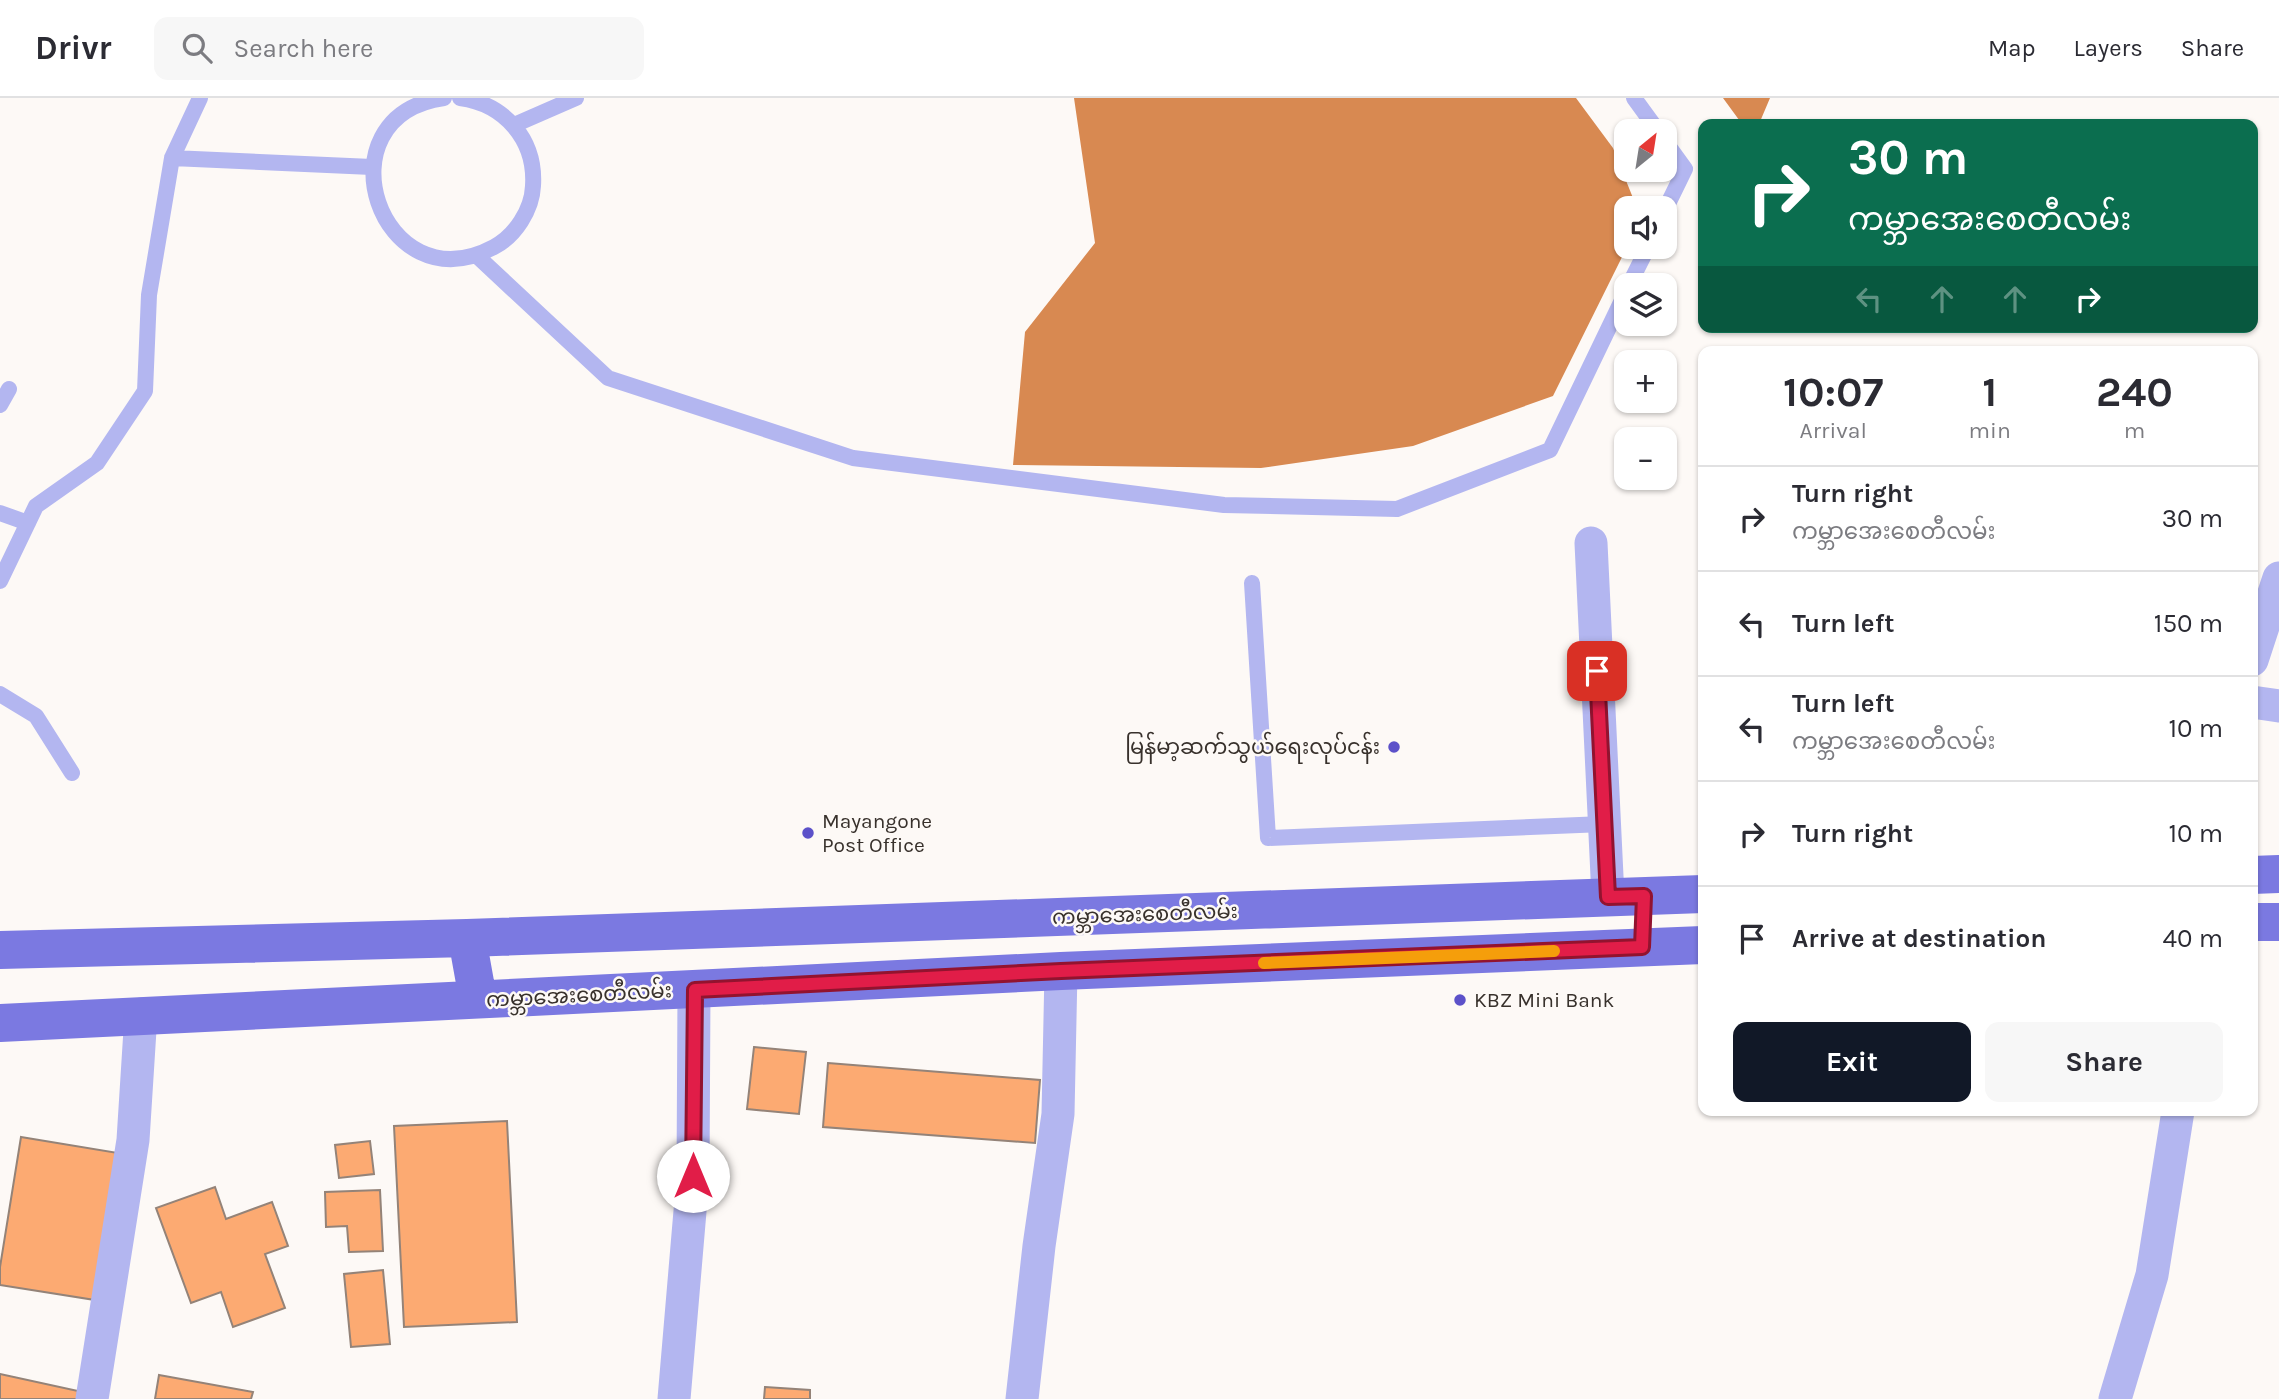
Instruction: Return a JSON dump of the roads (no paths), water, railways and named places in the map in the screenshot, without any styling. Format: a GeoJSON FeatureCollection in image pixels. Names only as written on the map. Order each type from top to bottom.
{"type":"FeatureCollection","features":[{"type":"Feature","properties":{"kind":"main road"},"geometry":{"type":"LineString","coordinates":[[2258,874],[2279,874]]}},
{"type":"Feature","properties":{"kind":"main road","name":"ကမ္ဘာအေးစေတီလမ်း"},"geometry":{"type":"LineString","coordinates":[[0,950],[467,938],[1698,894]]}},
{"type":"Feature","properties":{"kind":"main road"},"geometry":{"type":"LineString","coordinates":[[1626,897],[1642,947]]}},
{"type":"Feature","properties":{"kind":"main road"},"geometry":{"type":"LineString","coordinates":[[1004,918],[1008,975]]}},
{"type":"Feature","properties":{"kind":"main road"},"geometry":{"type":"LineString","coordinates":[[2258,922],[2279,922]]}},
{"type":"Feature","properties":{"kind":"main road"},"geometry":{"type":"LineString","coordinates":[[467,938],[478,999]]}},
{"type":"Feature","properties":{"kind":"main road","name":"ကမ္ဘာအေးစေတီလမ်း"},"geometry":{"type":"LineString","coordinates":[[0,1023],[1061,971],[1698,944]]}},
{"type":"Feature","properties":{"kind":"street"},"geometry":{"type":"LineString","coordinates":[[1591,543],[1604,824],[1626,897]]}},
{"type":"Feature","properties":{"kind":"street"},"geometry":{"type":"LineString","coordinates":[[2258,642],[2279,578]]}},
{"type":"Feature","properties":{"kind":"street"},"geometry":{"type":"LineString","coordinates":[[2258,703],[2279,706]]}},
{"type":"Feature","properties":{"kind":"street"},"geometry":{"type":"LineString","coordinates":[[1022,1399],[1039,1246],[1058,1114],[1061,971]]}},
{"type":"Feature","properties":{"kind":"street"},"geometry":{"type":"LineString","coordinates":[[674,1399],[693,1176],[695,990]]}},
{"type":"Feature","properties":{"kind":"street"},"geometry":{"type":"LineString","coordinates":[[92,1399],[133,1140],[141,1014]]}},
{"type":"Feature","properties":{"kind":"street"},"geometry":{"type":"LineString","coordinates":[[2115,1399],[2152,1275],[2177,1116]]}},
{"type":"Feature","properties":{"kind":"lane"},"geometry":{"type":"LineString","coordinates":[[0,581],[36,506],[97,463],[145,391],[149,295],[172,158],[200,98]]}},
{"type":"Feature","properties":{"kind":"lane"},"geometry":{"type":"LineString","coordinates":[[444,98],[429,100],[408,110],[391,125],[378,145],[372,167],[373,190],[380,212],[392,231],[410,246],[431,256],[454,259],[477,256],[506,238],[527,211],[533,189],[533,166],[527,144],[514,125],[496,110],[470,99]]}},
{"type":"Feature","properties":{"kind":"lane"},"geometry":{"type":"LineString","coordinates":[[514,125],[576,98]]}},
{"type":"Feature","properties":{"kind":"lane"},"geometry":{"type":"LineString","coordinates":[[1634,98],[1649,119]]}},
{"type":"Feature","properties":{"kind":"lane"},"geometry":{"type":"LineString","coordinates":[[172,158],[372,167]]}},
{"type":"Feature","properties":{"kind":"lane"},"geometry":{"type":"LineString","coordinates":[[1672,196],[1685,169],[1677,158]]}},
{"type":"Feature","properties":{"kind":"lane"},"geometry":{"type":"LineString","coordinates":[[477,256],[608,378],[853,458],[1224,505],[1397,509],[1550,450],[1614,317]]}},
{"type":"Feature","properties":{"kind":"lane"},"geometry":{"type":"LineString","coordinates":[[0,404],[9,389]]}},
{"type":"Feature","properties":{"kind":"lane"},"geometry":{"type":"LineString","coordinates":[[0,513],[28,523]]}},
{"type":"Feature","properties":{"kind":"lane"},"geometry":{"type":"LineString","coordinates":[[1252,583],[1268,838],[1604,824]]}},
{"type":"Feature","properties":{"kind":"lane"},"geometry":{"type":"LineString","coordinates":[[0,694],[36,716],[72,773]]}},
{"type":"Feature","properties":{"kind":"place","name":"မြန်မာ့ဆက်သွယ်ရေးလုပ်ငန်း"},"geometry":{"type":"Point","coordinates":[1394,747]}},
{"type":"Feature","properties":{"kind":"place","name":"Mayangone Post Office"},"geometry":{"type":"Point","coordinates":[808,833]}},
{"type":"Feature","properties":{"kind":"place","name":"KBZ Mini Bank"},"geometry":{"type":"Point","coordinates":[1460,1000]}}]}
